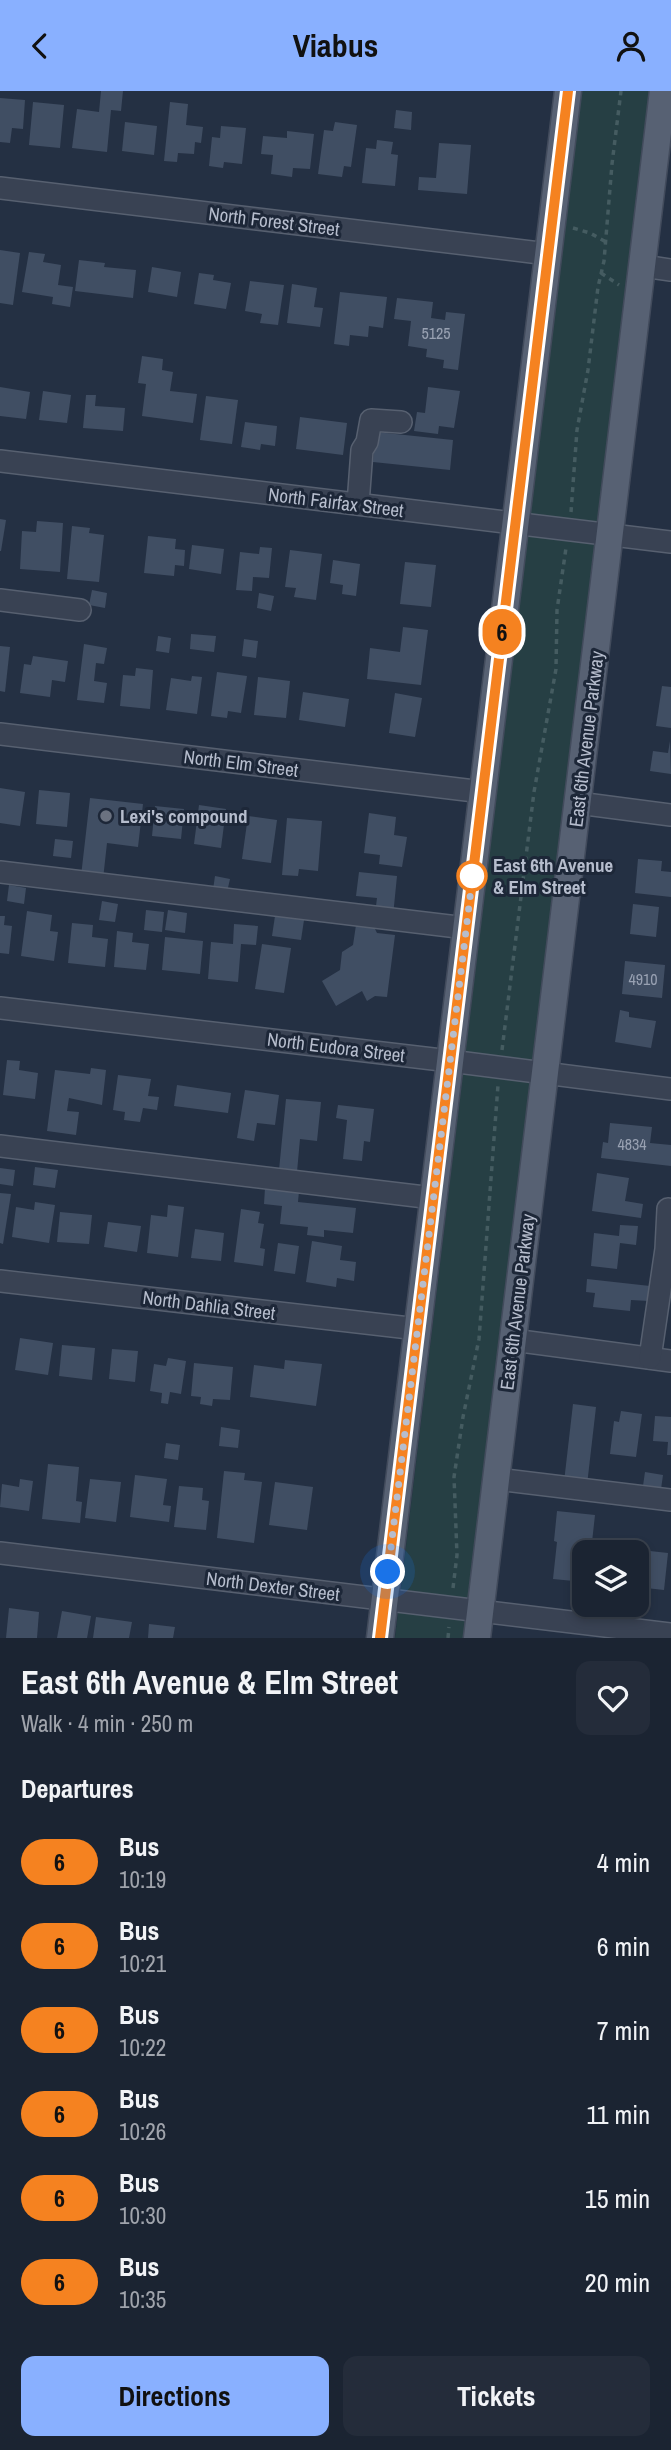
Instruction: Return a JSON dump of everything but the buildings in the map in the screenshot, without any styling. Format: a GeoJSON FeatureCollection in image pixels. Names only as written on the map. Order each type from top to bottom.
{"type":"FeatureCollection","features":[{"type":"Feature","properties":{"kind":"main road"},"geometry":{"type":"LineString","coordinates":[[380,1638],[568,91]]}},
{"type":"Feature","properties":{"kind":"main road","name":"East 6th Avenue Parkway"},"geometry":{"type":"LineString","coordinates":[[477,1638],[663,91]]}},
{"type":"Feature","properties":{"kind":"street","name":"North Forest Street"},"geometry":{"type":"LineString","coordinates":[[0,188],[548,254]]}},
{"type":"Feature","properties":{"kind":"street"},"geometry":{"type":"LineString","coordinates":[[643,266],[671,270]]}},
{"type":"Feature","properties":{"kind":"street"},"geometry":{"type":"LineString","coordinates":[[358,504],[362,450],[367,442],[371,420],[401,422]]}},
{"type":"Feature","properties":{"kind":"street","name":"North Fairfax Street"},"geometry":{"type":"LineString","coordinates":[[0,461],[671,542]]}},
{"type":"Feature","properties":{"kind":"street"},"geometry":{"type":"LineString","coordinates":[[0,600],[80,610]]}},
{"type":"Feature","properties":{"kind":"street","name":"North Elm Street"},"geometry":{"type":"LineString","coordinates":[[0,734],[483,792]]}},
{"type":"Feature","properties":{"kind":"street"},"geometry":{"type":"LineString","coordinates":[[578,803],[671,814]]}},
{"type":"Feature","properties":{"kind":"street"},"geometry":{"type":"LineString","coordinates":[[0,872],[466,928]]}},
{"type":"Feature","properties":{"kind":"street","name":"North Eudora Street"},"geometry":{"type":"LineString","coordinates":[[0,1008],[671,1089]]}},
{"type":"Feature","properties":{"kind":"street"},"geometry":{"type":"LineString","coordinates":[[0,1146],[433,1198]]}},
{"type":"Feature","properties":{"kind":"street"},"geometry":{"type":"LineString","coordinates":[[513,1341],[661,1359],[668,1209]]}},
{"type":"Feature","properties":{"kind":"street","name":"North Dahlia Street"},"geometry":{"type":"LineString","coordinates":[[0,1281],[418,1329]]}},
{"type":"Feature","properties":{"kind":"street"},"geometry":{"type":"LineString","coordinates":[[496,1479],[671,1500]]}},
{"type":"Feature","properties":{"kind":"street","name":"North Dexter Street"},"geometry":{"type":"LineString","coordinates":[[0,1553],[671,1634]]}},
{"type":"Feature","properties":{"kind":"path"},"geometry":{"type":"LineString","coordinates":[[448,1638],[457,1555],[454,1477],[479,1339],[499,1067],[534,792],[556,669],[556,610],[569,530],[577,430],[588,370],[594,306],[606,242],[621,91]]}},
{"type":"Feature","properties":{"kind":"path"},"geometry":{"type":"LineString","coordinates":[[552,225],[590,233],[606,242]]}},
{"type":"Feature","properties":{"kind":"green space"},"geometry":{"type":"Polygon","coordinates":[[[581,91],[653,91],[467,1638],[395,1638],[581,91]]]}},
{"type":"Feature","properties":{"kind":"bus line","name":"6"},"geometry":{"type":"LineString","coordinates":[[380,1638],[568,91]]}},
{"type":"Feature","properties":{"kind":"place","name":"Lexi's compound"},"geometry":{"type":"Point","coordinates":[106,816]}},
{"type":"Feature","properties":{"kind":"place","name":"East 6th Avenue & Elm Street"},"geometry":{"type":"Point","coordinates":[472,876]}},
{"type":"Feature","properties":{"kind":"route"},"geometry":{"type":"LineString","coordinates":[[388,1572],[473,873],[472,876]]}}]}
